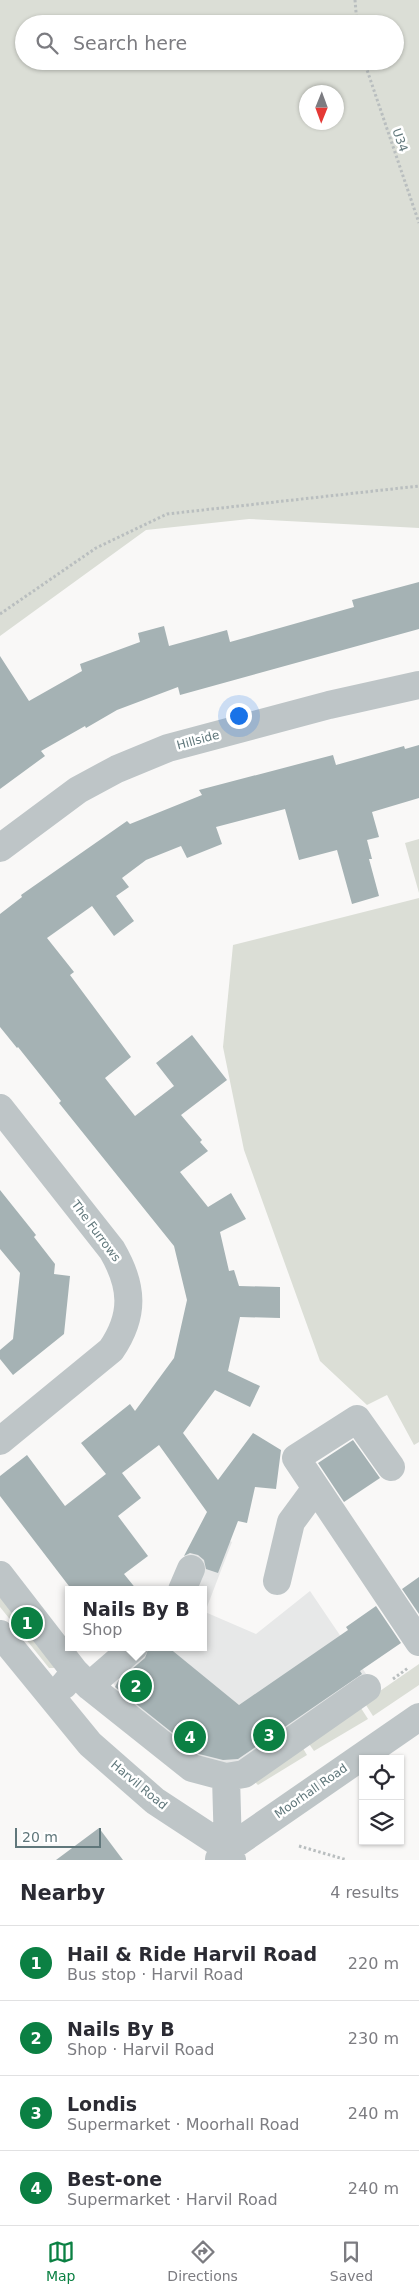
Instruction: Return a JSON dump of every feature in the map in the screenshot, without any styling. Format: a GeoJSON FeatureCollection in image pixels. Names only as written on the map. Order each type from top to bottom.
{"type":"FeatureCollection","features":[{"type":"Feature","properties":{"kind":"street","name":"Hillside"},"geometry":{"type":"LineString","coordinates":[[0,848],[78,790],[117,769],[168,748],[360,698],[419,686]]}},
{"type":"Feature","properties":{"kind":"street","name":"The Furrows"},"geometry":{"type":"LineString","coordinates":[[0,1108],[112,1250],[123,1268],[128,1288],[128,1300],[126,1321],[122,1335],[111,1350],[0,1441]]}},
{"type":"Feature","properties":{"kind":"street"},"geometry":{"type":"LineString","coordinates":[[391,1467],[357,1419],[296,1458],[419,1642]]}},
{"type":"Feature","properties":{"kind":"street"},"geometry":{"type":"LineString","coordinates":[[277,1581],[291,1522],[316,1488]]}},
{"type":"Feature","properties":{"kind":"street"},"geometry":{"type":"LineString","coordinates":[[0,1575],[82,1679],[192,1768],[226,1777],[244,1774],[367,1688]]}},
{"type":"Feature","properties":{"kind":"street","name":"Harvil Road"},"geometry":{"type":"LineString","coordinates":[[0,1634],[52,1700],[90,1744],[155,1801],[226,1856]]}},
{"type":"Feature","properties":{"kind":"street"},"geometry":{"type":"LineString","coordinates":[[52,1700],[128,1651]]}},
{"type":"Feature","properties":{"kind":"street","name":"Moorhall Road"},"geometry":{"type":"LineString","coordinates":[[226,1856],[419,1716]]}},
{"type":"Feature","properties":{"kind":"street"},"geometry":{"type":"LineString","coordinates":[[226,1777],[226,1856]]}},
{"type":"Feature","properties":{"kind":"path"},"geometry":{"type":"LineString","coordinates":[[355,0],[357,15]]}},
{"type":"Feature","properties":{"kind":"path","name":"U34"},"geometry":{"type":"LineString","coordinates":[[367,70],[419,223]]}},
{"type":"Feature","properties":{"kind":"path"},"geometry":{"type":"LineString","coordinates":[[0,614],[96,548],[166,514],[419,486]]}},
{"type":"Feature","properties":{"kind":"path"},"geometry":{"type":"LineString","coordinates":[[299,1846],[347,1860]]}},
{"type":"Feature","properties":{"kind":"shaded area"},"geometry":{"type":"Polygon","coordinates":[[[0,0],[419,0],[419,528],[249,519],[146,530],[0,636],[0,0]]]}},
{"type":"Feature","properties":{"kind":"shaded area"},"geometry":{"type":"Polygon","coordinates":[[[419,839],[419,893],[405,843],[419,839]]]}},
{"type":"Feature","properties":{"kind":"shaded area"},"geometry":{"type":"Polygon","coordinates":[[[419,898],[419,1442],[414,1445],[387,1395],[367,1405],[320,1361],[244,1150],[223,1047],[233,945],[419,898]]]}},
{"type":"Feature","properties":{"kind":"shaded area"},"geometry":{"type":"Polygon","coordinates":[[[201,1525],[232,1542],[207,1607],[207,1586],[169,1586],[201,1525]]]}},
{"type":"Feature","properties":{"kind":"shaded area"},"geometry":{"type":"Polygon","coordinates":[[[310,1591],[375,1687],[223,1781],[108,1712],[116,1687],[99,1666],[118,1651],[207,1651],[207,1613],[256,1634],[310,1591]]]}},
{"type":"Feature","properties":{"kind":"shaded area"},"geometry":{"type":"Polygon","coordinates":[[[0,1592],[54,1663],[54,1668],[49,1668],[0,1607],[0,1592]]]}},
{"type":"Feature","properties":{"kind":"shaded area"},"geometry":{"type":"Polygon","coordinates":[[[419,1664],[419,1685],[373,1716],[364,1702],[419,1664]]]}},
{"type":"Feature","properties":{"kind":"shaded area"},"geometry":{"type":"Polygon","coordinates":[[[359,1705],[368,1719],[314,1751],[307,1741],[359,1705]]]}},
{"type":"Feature","properties":{"kind":"shaded area"},"geometry":{"type":"Polygon","coordinates":[[[301,1745],[307,1755],[258,1785],[254,1781],[301,1745]]]}},
{"type":"Feature","properties":{"kind":"building"},"geometry":{"type":"Polygon","coordinates":[[[419,582],[419,629],[180,695],[178,687],[117,710],[41,751],[45,756],[0,789],[0,656],[29,701],[82,671],[80,664],[140,642],[138,633],[164,626],[169,646],[227,630],[230,642],[354,607],[352,600],[419,582]]]}},
{"type":"Feature","properties":{"kind":"building"},"geometry":{"type":"Polygon","coordinates":[[[419,745],[419,798],[372,812],[379,837],[367,840],[372,859],[369,859],[379,896],[352,904],[337,850],[299,860],[285,809],[216,827],[222,844],[187,858],[181,846],[146,860],[122,878],[129,887],[116,896],[134,921],[114,936],[92,906],[47,938],[74,972],[70,975],[131,1057],[105,1078],[135,1116],[174,1086],[156,1063],[192,1035],[227,1080],[181,1115],[202,1140],[200,1142],[208,1151],[180,1172],[208,1207],[231,1193],[246,1219],[220,1232],[229,1271],[234,1270],[239,1286],[280,1287],[280,1318],[240,1317],[228,1371],[260,1386],[250,1407],[215,1390],[183,1433],[218,1480],[253,1433],[281,1450],[276,1489],[255,1487],[247,1523],[238,1521],[218,1573],[206,1569],[204,1560],[198,1555],[190,1553],[184,1556],[207,1512],[159,1445],[122,1473],[141,1498],[118,1516],[148,1556],[124,1574],[134,1586],[69,1586],[0,1496],[0,1476],[27,1455],[65,1506],[106,1474],[81,1443],[130,1404],[135,1411],[174,1358],[187,1300],[174,1246],[59,1103],[61,1101],[0,1027],[0,914],[22,897],[21,895],[127,821],[130,824],[202,795],[199,790],[333,755],[336,765],[404,746],[405,749],[419,745]]]}},
{"type":"Feature","properties":{"kind":"building"},"geometry":{"type":"Polygon","coordinates":[[[0,1190],[36,1235],[34,1237],[55,1264],[54,1274],[70,1276],[64,1334],[13,1375],[0,1359],[0,1350],[13,1339],[20,1273],[0,1249],[0,1190]]]}},
{"type":"Feature","properties":{"kind":"building"},"geometry":{"type":"Polygon","coordinates":[[[353,1440],[380,1478],[344,1502],[318,1463],[353,1440]]]}},
{"type":"Feature","properties":{"kind":"building"},"geometry":{"type":"Polygon","coordinates":[[[419,1577],[419,1614],[402,1589],[419,1577]]]}},
{"type":"Feature","properties":{"kind":"building"},"geometry":{"type":"Polygon","coordinates":[[[376,1606],[401,1643],[360,1671],[362,1674],[238,1759],[223,1760],[199,1754],[115,1687],[118,1681],[145,1658],[148,1651],[173,1651],[239,1705],[348,1630],[346,1627],[376,1606]]]}},
{"type":"Feature","properties":{"kind":"building"},"geometry":{"type":"Polygon","coordinates":[[[99,1828],[123,1860],[56,1860],[99,1828]]]}},
{"type":"Feature","properties":{"kind":"place","name":"Hail & Ride Harvil Road"},"geometry":{"type":"Point","coordinates":[27,1623]}},
{"type":"Feature","properties":{"kind":"place","name":"Nails By B"},"geometry":{"type":"Point","coordinates":[136,1686]}},
{"type":"Feature","properties":{"kind":"place","name":"Londis"},"geometry":{"type":"Point","coordinates":[269,1735]}},
{"type":"Feature","properties":{"kind":"place","name":"Best-one"},"geometry":{"type":"Point","coordinates":[190,1737]}}]}
